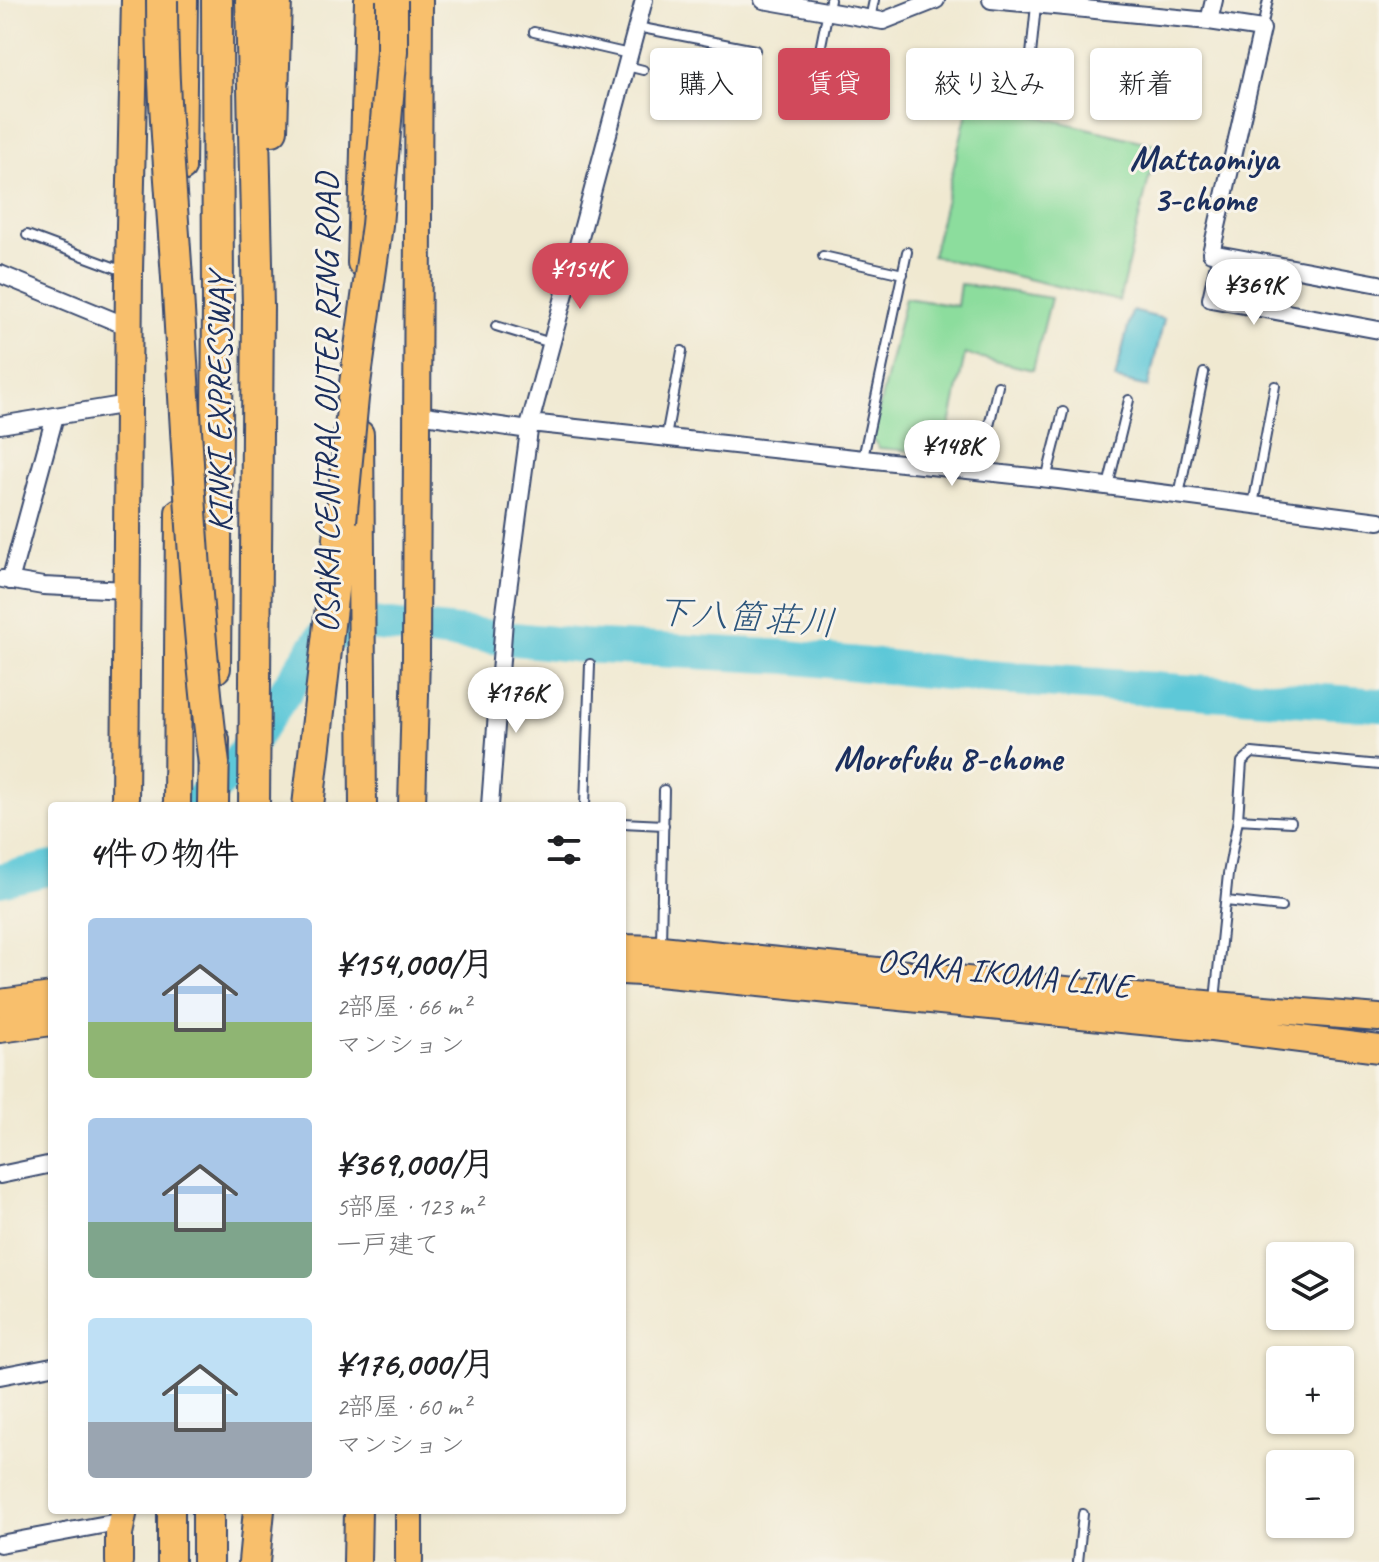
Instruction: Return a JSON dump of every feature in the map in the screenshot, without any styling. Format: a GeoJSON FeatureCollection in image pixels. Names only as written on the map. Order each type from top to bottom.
{"type":"FeatureCollection","features":[{"type":"Feature","properties":{"kind":"highway"},"geometry":{"type":"LineString","coordinates":[[162,0],[166,139],[200,653],[214,764]]}},
{"type":"Feature","properties":{"kind":"highway","name":"KINKI EXPRESSWAY"},"geometry":{"type":"LineString","coordinates":[[213,802],[218,304],[217,0]]}},
{"type":"Feature","properties":{"kind":"highway","name":"KINKI EXPRESSWAY"},"geometry":{"type":"LineString","coordinates":[[251,0],[258,307],[254,802]]}},
{"type":"Feature","properties":{"kind":"highway"},"geometry":{"type":"LineString","coordinates":[[258,307],[271,133],[276,0]]}},
{"type":"Feature","properties":{"kind":"highway"},"geometry":{"type":"LineString","coordinates":[[308,802],[353,398],[377,225],[392,51],[392,0]]}},
{"type":"Feature","properties":{"kind":"highway"},"geometry":{"type":"LineString","coordinates":[[208,1514],[208,1562]]}},
{"type":"Feature","properties":{"kind":"highway"},"geometry":{"type":"LineString","coordinates":[[249,1514],[251,1562]]}},
{"type":"Feature","properties":{"kind":"highway"},"geometry":{"type":"LineString","coordinates":[[251,1562],[258,1514]]}},
{"type":"Feature","properties":{"kind":"main road"},"geometry":{"type":"LineString","coordinates":[[137,0],[154,144],[180,272]]}},
{"type":"Feature","properties":{"kind":"main road"},"geometry":{"type":"LineString","coordinates":[[125,802],[129,272],[137,0]]}},
{"type":"Feature","properties":{"kind":"main road"},"geometry":{"type":"LineString","coordinates":[[177,796],[184,0]]}},
{"type":"Feature","properties":{"kind":"main road","name":"OSAKA CENTRAL OUTER RING ROAD"},"geometry":{"type":"LineString","coordinates":[[363,802],[359,316],[368,0]]}},
{"type":"Feature","properties":{"kind":"main road"},"geometry":{"type":"LineString","coordinates":[[359,316],[409,77],[417,0]]}},
{"type":"Feature","properties":{"kind":"main road"},"geometry":{"type":"LineString","coordinates":[[412,802],[417,596],[417,0]]}},
{"type":"Feature","properties":{"kind":"main road","name":"OSAKA IKOMA LINE"},"geometry":{"type":"LineString","coordinates":[[626,948],[1379,1018]]}},
{"type":"Feature","properties":{"kind":"main road","name":"OSAKA IKOMA LINE"},"geometry":{"type":"LineString","coordinates":[[626,971],[1212,1028],[1379,1049]]}},
{"type":"Feature","properties":{"kind":"main road"},"geometry":{"type":"LineString","coordinates":[[0,1003],[48,997]]}},
{"type":"Feature","properties":{"kind":"main road"},"geometry":{"type":"LineString","coordinates":[[0,1029],[48,1023]]}},
{"type":"Feature","properties":{"kind":"main road"},"geometry":{"type":"LineString","coordinates":[[171,1514],[171,1562]]}},
{"type":"Feature","properties":{"kind":"main road"},"geometry":{"type":"LineString","coordinates":[[357,1562],[358,1514]]}},
{"type":"Feature","properties":{"kind":"main road"},"geometry":{"type":"LineString","coordinates":[[407,1555],[409,1514]]}},
{"type":"Feature","properties":{"kind":"main road"},"geometry":{"type":"LineString","coordinates":[[119,1562],[123,1515]]}},
{"type":"Feature","properties":{"kind":"main road"},"geometry":{"type":"LineString","coordinates":[[123,1515],[131,1533],[132,1562]]}},
{"type":"Feature","properties":{"kind":"street"},"geometry":{"type":"LineString","coordinates":[[490,802],[504,620],[529,427],[644,0]]}},
{"type":"Feature","properties":{"kind":"street"},"geometry":{"type":"LineString","coordinates":[[763,0],[829,6],[883,21],[932,1]]}},
{"type":"Feature","properties":{"kind":"street"},"geometry":{"type":"LineString","coordinates":[[991,0],[1262,29],[1211,253],[1379,284]]}},
{"type":"Feature","properties":{"kind":"street"},"geometry":{"type":"LineString","coordinates":[[1209,21],[1214,0]]}},
{"type":"Feature","properties":{"kind":"street"},"geometry":{"type":"LineString","coordinates":[[1221,255],[1211,299],[1379,330]]}},
{"type":"Feature","properties":{"kind":"street"},"geometry":{"type":"LineString","coordinates":[[0,274],[129,327]]}},
{"type":"Feature","properties":{"kind":"street"},"geometry":{"type":"LineString","coordinates":[[0,425],[128,404]]}},
{"type":"Feature","properties":{"kind":"street"},"geometry":{"type":"LineString","coordinates":[[418,414],[979,471],[1379,521]]}},
{"type":"Feature","properties":{"kind":"street"},"geometry":{"type":"LineString","coordinates":[[55,416],[5,580],[43,586],[127,590]]}},
{"type":"Feature","properties":{"kind":"street"},"geometry":{"type":"LineString","coordinates":[[0,1175],[48,1165]]}},
{"type":"Feature","properties":{"kind":"street"},"geometry":{"type":"LineString","coordinates":[[0,1376],[48,1367]]}},
{"type":"Feature","properties":{"kind":"street"},"geometry":{"type":"LineString","coordinates":[[0,1544],[123,1515]]}},
{"type":"Feature","properties":{"kind":"lane"},"geometry":{"type":"LineString","coordinates":[[870,19],[874,0]]}},
{"type":"Feature","properties":{"kind":"lane"},"geometry":{"type":"LineString","coordinates":[[1262,29],[1268,0]]}},
{"type":"Feature","properties":{"kind":"lane"},"geometry":{"type":"LineString","coordinates":[[1032,48],[1036,4]]}},
{"type":"Feature","properties":{"kind":"lane"},"geometry":{"type":"LineString","coordinates":[[820,48],[829,6]]}},
{"type":"Feature","properties":{"kind":"lane"},"geometry":{"type":"LineString","coordinates":[[636,27],[745,48]]}},
{"type":"Feature","properties":{"kind":"lane"},"geometry":{"type":"LineString","coordinates":[[534,32],[627,60],[643,70]]}},
{"type":"Feature","properties":{"kind":"lane"},"geometry":{"type":"LineString","coordinates":[[27,235],[129,272]]}},
{"type":"Feature","properties":{"kind":"lane"},"geometry":{"type":"LineString","coordinates":[[863,459],[907,252]]}},
{"type":"Feature","properties":{"kind":"lane"},"geometry":{"type":"LineString","coordinates":[[823,256],[903,274]]}},
{"type":"Feature","properties":{"kind":"lane"},"geometry":{"type":"LineString","coordinates":[[496,326],[551,343]]}},
{"type":"Feature","properties":{"kind":"lane"},"geometry":{"type":"LineString","coordinates":[[666,438],[682,351]]}},
{"type":"Feature","properties":{"kind":"lane"},"geometry":{"type":"LineString","coordinates":[[1179,495],[1204,373]]}},
{"type":"Feature","properties":{"kind":"lane"},"geometry":{"type":"LineString","coordinates":[[979,471],[998,386]]}},
{"type":"Feature","properties":{"kind":"lane"},"geometry":{"type":"LineString","coordinates":[[1253,505],[1275,386]]}},
{"type":"Feature","properties":{"kind":"lane"},"geometry":{"type":"LineString","coordinates":[[1108,486],[1129,400]]}},
{"type":"Feature","properties":{"kind":"lane"},"geometry":{"type":"LineString","coordinates":[[1046,479],[1063,412]]}},
{"type":"Feature","properties":{"kind":"lane"},"geometry":{"type":"LineString","coordinates":[[585,802],[590,664]]}},
{"type":"Feature","properties":{"kind":"lane"},"geometry":{"type":"LineString","coordinates":[[1215,1005],[1242,762],[1252,753],[1379,765]]}},
{"type":"Feature","properties":{"kind":"lane"},"geometry":{"type":"LineString","coordinates":[[661,949],[664,790]]}},
{"type":"Feature","properties":{"kind":"lane"},"geometry":{"type":"LineString","coordinates":[[1238,819],[1291,822]]}},
{"type":"Feature","properties":{"kind":"lane"},"geometry":{"type":"LineString","coordinates":[[626,823],[664,825]]}},
{"type":"Feature","properties":{"kind":"lane"},"geometry":{"type":"LineString","coordinates":[[1226,901],[1281,907]]}},
{"type":"Feature","properties":{"kind":"lane"},"geometry":{"type":"LineString","coordinates":[[1078,1562],[1083,1514]]}},
{"type":"Feature","properties":{"kind":"green space"},"geometry":{"type":"Polygon","coordinates":[[[965,120],[1053,120],[1157,145],[1119,301],[932,256],[965,120]]]}},
{"type":"Feature","properties":{"kind":"green space"},"geometry":{"type":"Polygon","coordinates":[[[960,284],[1051,298],[1033,370],[965,354],[944,454],[879,448],[872,438],[905,298],[957,306],[960,284]]]}},
{"type":"Feature","properties":{"kind":"water"},"geometry":{"type":"Polygon","coordinates":[[[1132,311],[1164,319],[1148,387],[1115,379],[1132,311]]]}},
{"type":"Feature","properties":{"kind":"waterway","name":"下八箇荘川"},"geometry":{"type":"LineString","coordinates":[[197,802],[228,775],[322,638],[371,624],[582,646],[788,657],[987,677],[1379,705]]}},
{"type":"Feature","properties":{"kind":"waterway","name":"下八箇荘川"},"geometry":{"type":"LineString","coordinates":[[0,880],[48,869]]}},
{"type":"Feature","properties":{"kind":"district","name":"Mattaomiya 3-chome"},"geometry":{"type":"Point","coordinates":[1204,178]}},
{"type":"Feature","properties":{"kind":"district","name":"Morofuku 8-chome"},"geometry":{"type":"Point","coordinates":[948,757]}}]}
